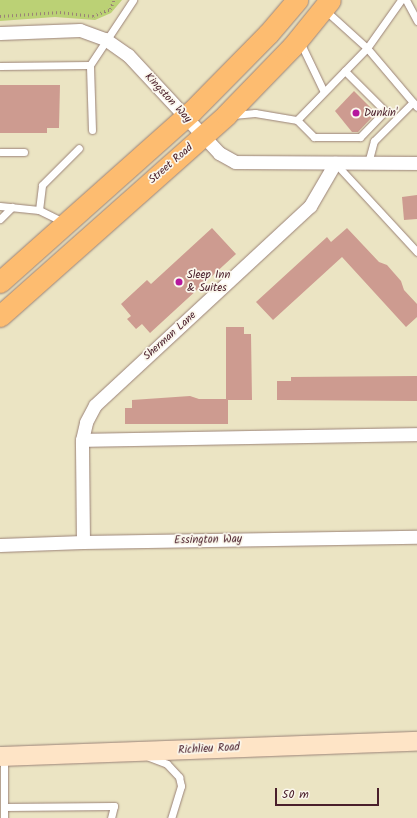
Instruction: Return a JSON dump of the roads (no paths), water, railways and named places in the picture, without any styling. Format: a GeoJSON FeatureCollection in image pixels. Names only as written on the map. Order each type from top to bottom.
{"type":"FeatureCollection","features":[{"type":"Feature","properties":{"kind":"main road"},"geometry":{"type":"LineString","coordinates":[[0,282],[185,117],[263,39],[297,0]]}},
{"type":"Feature","properties":{"kind":"main road","name":"Street Road"},"geometry":{"type":"LineString","coordinates":[[0,316],[226,115],[299,39],[327,5]]}},
{"type":"Feature","properties":{"kind":"main road","name":"Richlieu Road"},"geometry":{"type":"LineString","coordinates":[[2,756],[417,741]]}},
{"type":"Feature","properties":{"kind":"street","name":"Kingston Way"},"geometry":{"type":"LineString","coordinates":[[0,33],[80,30],[106,39],[128,55],[220,153],[235,162],[417,163]]}},
{"type":"Feature","properties":{"kind":"street","name":"Sherman Lane"},"geometry":{"type":"LineString","coordinates":[[83,542],[82,440],[86,422],[101,397],[310,206],[335,163]]}},
{"type":"Feature","properties":{"kind":"street"},"geometry":{"type":"LineString","coordinates":[[82,440],[417,434]]}},
{"type":"Feature","properties":{"kind":"street","name":"Essington Way"},"geometry":{"type":"LineString","coordinates":[[0,545],[83,542],[417,537]]}},
{"type":"Feature","properties":{"kind":"lane"},"geometry":{"type":"LineString","coordinates":[[92,130],[90,65],[133,0]]}},
{"type":"Feature","properties":{"kind":"lane"},"geometry":{"type":"LineString","coordinates":[[297,120],[367,48],[401,0]]}},
{"type":"Feature","properties":{"kind":"lane"},"geometry":{"type":"LineString","coordinates":[[406,0],[417,21]]}},
{"type":"Feature","properties":{"kind":"lane"},"geometry":{"type":"LineString","coordinates":[[327,5],[367,48],[415,105],[374,141],[368,163]]}},
{"type":"Feature","properties":{"kind":"lane"},"geometry":{"type":"LineString","coordinates":[[299,39],[324,92]]}},
{"type":"Feature","properties":{"kind":"lane"},"geometry":{"type":"LineString","coordinates":[[0,66],[90,65]]}},
{"type":"Feature","properties":{"kind":"lane"},"geometry":{"type":"LineString","coordinates":[[226,115],[255,113],[297,120],[314,137],[360,137],[386,111],[345,71]]}},
{"type":"Feature","properties":{"kind":"lane"},"geometry":{"type":"LineString","coordinates":[[39,210],[42,185],[79,148]]}},
{"type":"Feature","properties":{"kind":"lane"},"geometry":{"type":"LineString","coordinates":[[0,152],[24,152]]}},
{"type":"Feature","properties":{"kind":"lane"},"geometry":{"type":"LineString","coordinates":[[335,163],[417,252]]}},
{"type":"Feature","properties":{"kind":"lane"},"geometry":{"type":"LineString","coordinates":[[0,206],[39,210],[66,223]]}},
{"type":"Feature","properties":{"kind":"lane"},"geometry":{"type":"LineString","coordinates":[[0,219],[12,207]]}},
{"type":"Feature","properties":{"kind":"lane"},"geometry":{"type":"LineString","coordinates":[[138,752],[167,764],[179,777],[181,786],[172,818]]}},
{"type":"Feature","properties":{"kind":"lane"},"geometry":{"type":"LineString","coordinates":[[2,756],[4,818]]}},
{"type":"Feature","properties":{"kind":"lane"},"geometry":{"type":"LineString","coordinates":[[4,807],[114,806],[111,818]]}},
{"type":"Feature","properties":{"kind":"place","name":"Dunkin'"},"geometry":{"type":"Point","coordinates":[356,113]}},
{"type":"Feature","properties":{"kind":"place","name":"Sleep Inn & Suites"},"geometry":{"type":"Point","coordinates":[179,282]}}]}
